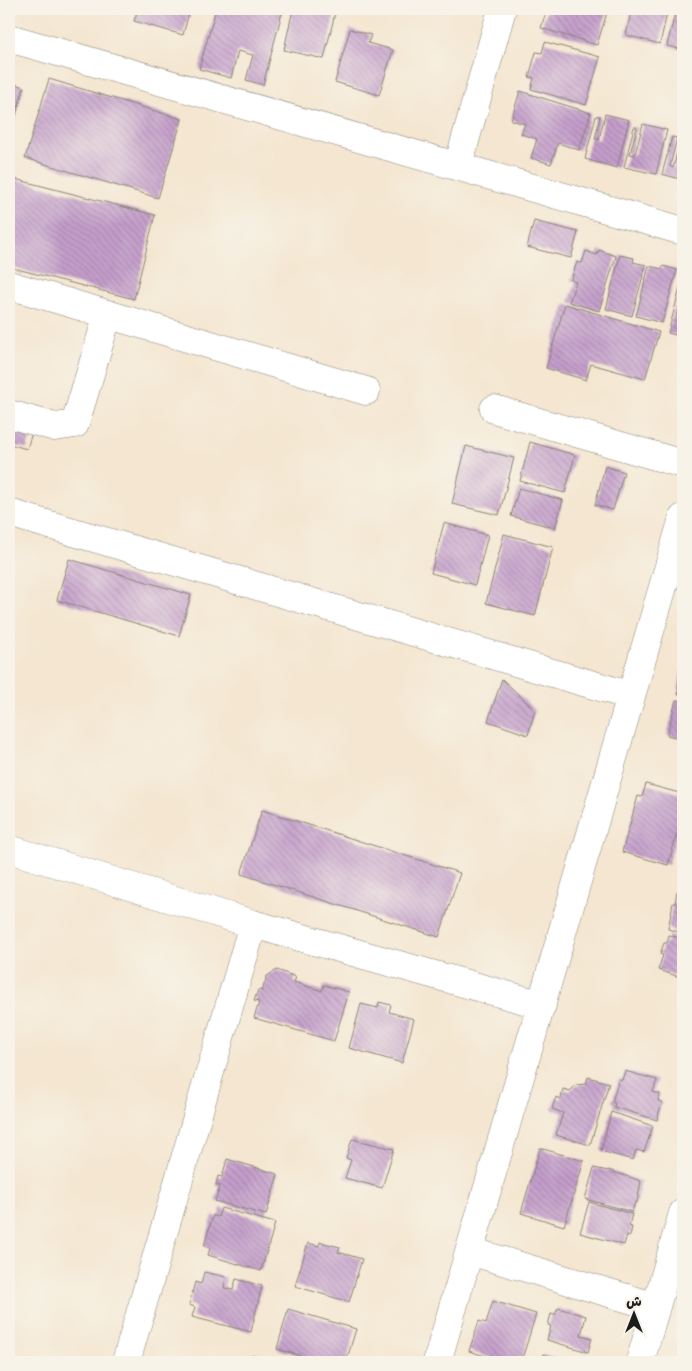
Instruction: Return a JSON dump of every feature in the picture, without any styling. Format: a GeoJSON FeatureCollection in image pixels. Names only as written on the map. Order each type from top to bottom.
{"type":"FeatureCollection","features":[{"type":"Feature","properties":{"kind":"street"},"geometry":{"type":"LineString","coordinates":[[458,166],[502,9]]}},
{"type":"Feature","properties":{"kind":"street"},"geometry":{"type":"LineString","coordinates":[[9,38],[683,231]]}},
{"type":"Feature","properties":{"kind":"street"},"geometry":{"type":"LineString","coordinates":[[9,285],[366,391]]}},
{"type":"Feature","properties":{"kind":"street"},"geometry":{"type":"LineString","coordinates":[[9,414],[55,427],[75,424],[108,314]]}},
{"type":"Feature","properties":{"kind":"street"},"geometry":{"type":"LineString","coordinates":[[494,409],[683,464]]}},
{"type":"Feature","properties":{"kind":"street"},"geometry":{"type":"LineString","coordinates":[[9,513],[631,696]]}},
{"type":"Feature","properties":{"kind":"street"},"geometry":{"type":"LineString","coordinates":[[438,1362],[683,518]]}},
{"type":"Feature","properties":{"kind":"street"},"geometry":{"type":"LineString","coordinates":[[9,849],[252,924],[542,1006]]}},
{"type":"Feature","properties":{"kind":"street"},"geometry":{"type":"LineString","coordinates":[[126,1362],[252,924]]}},
{"type":"Feature","properties":{"kind":"street"},"geometry":{"type":"LineString","coordinates":[[640,1362],[683,1212]]}},
{"type":"Feature","properties":{"kind":"street"},"geometry":{"type":"LineString","coordinates":[[470,1250],[656,1307]]}},
{"type":"Feature","properties":{"kind":"building"},"geometry":{"type":"Polygon","coordinates":[[[138,9],[190,9],[183,35],[134,21],[138,9]]]}},
{"type":"Feature","properties":{"kind":"building"},"geometry":{"type":"Polygon","coordinates":[[[216,9],[283,9],[263,85],[246,80],[253,55],[238,51],[231,78],[199,69],[216,9]]]}},
{"type":"Feature","properties":{"kind":"building"},"geometry":{"type":"Polygon","coordinates":[[[293,9],[336,9],[324,59],[284,50],[293,9]]]}},
{"type":"Feature","properties":{"kind":"building"},"geometry":{"type":"Polygon","coordinates":[[[547,9],[608,9],[597,45],[541,28],[547,9]]]}},
{"type":"Feature","properties":{"kind":"building"},"geometry":{"type":"Polygon","coordinates":[[[638,9],[668,9],[660,44],[626,35],[631,12],[637,14],[638,9]]]}},
{"type":"Feature","properties":{"kind":"building"},"geometry":{"type":"Polygon","coordinates":[[[676,9],[683,9],[683,50],[667,46],[676,9]]]}},
{"type":"Feature","properties":{"kind":"building"},"geometry":{"type":"Polygon","coordinates":[[[350,29],[371,35],[368,43],[393,50],[379,95],[335,82],[350,29]]]}},
{"type":"Feature","properties":{"kind":"building"},"geometry":{"type":"Polygon","coordinates":[[[545,42],[600,57],[586,105],[531,89],[534,78],[529,77],[536,52],[542,53],[545,42]]]}},
{"type":"Feature","properties":{"kind":"building"},"geometry":{"type":"Polygon","coordinates":[[[49,79],[182,119],[158,198],[25,158],[49,79]]]}},
{"type":"Feature","properties":{"kind":"building"},"geometry":{"type":"Polygon","coordinates":[[[9,82],[24,87],[9,141],[9,82]]]}},
{"type":"Feature","properties":{"kind":"building"},"geometry":{"type":"Polygon","coordinates":[[[520,91],[591,113],[579,150],[558,143],[551,164],[531,158],[537,139],[521,134],[525,124],[511,120],[520,91]]]}},
{"type":"Feature","properties":{"kind":"building"},"geometry":{"type":"Polygon","coordinates":[[[605,114],[629,120],[617,168],[585,159],[596,116],[600,116],[595,139],[599,140],[605,114]]]}},
{"type":"Feature","properties":{"kind":"building"},"geometry":{"type":"Polygon","coordinates":[[[643,124],[667,130],[656,174],[624,167],[634,127],[637,127],[630,154],[635,155],[643,124]]]}},
{"type":"Feature","properties":{"kind":"building"},"geometry":{"type":"Polygon","coordinates":[[[682,135],[683,180],[662,174],[672,137],[677,138],[670,166],[673,168],[682,135]]]}},
{"type":"Feature","properties":{"kind":"building"},"geometry":{"type":"Polygon","coordinates":[[[15,179],[155,215],[134,299],[9,267],[9,203],[15,179]]]}},
{"type":"Feature","properties":{"kind":"building"},"geometry":{"type":"Polygon","coordinates":[[[534,221],[578,232],[571,258],[527,247],[534,221]]]}},
{"type":"Feature","properties":{"kind":"building"},"geometry":{"type":"Polygon","coordinates":[[[599,250],[616,256],[599,311],[569,302],[576,282],[571,280],[577,262],[582,263],[586,251],[597,255],[599,250]]]}},
{"type":"Feature","properties":{"kind":"building"},"geometry":{"type":"Polygon","coordinates":[[[620,255],[634,258],[633,262],[646,265],[632,316],[606,309],[620,255]]]}},
{"type":"Feature","properties":{"kind":"building"},"geometry":{"type":"Polygon","coordinates":[[[649,266],[662,269],[663,266],[677,270],[662,323],[636,316],[649,266]]]}},
{"type":"Feature","properties":{"kind":"building"},"geometry":{"type":"Polygon","coordinates":[[[683,277],[683,337],[668,333],[683,277]]]}},
{"type":"Feature","properties":{"kind":"building"},"geometry":{"type":"Polygon","coordinates":[[[565,304],[659,332],[645,379],[591,364],[586,380],[546,368],[565,304]]]}},
{"type":"Feature","properties":{"kind":"building"},"geometry":{"type":"Polygon","coordinates":[[[9,423],[33,429],[27,449],[9,444],[9,423]]]}},
{"type":"Feature","properties":{"kind":"building"},"geometry":{"type":"Polygon","coordinates":[[[530,442],[575,455],[565,493],[520,481],[530,442]]]}},
{"type":"Feature","properties":{"kind":"building"},"geometry":{"type":"Polygon","coordinates":[[[466,446],[514,458],[499,515],[452,504],[466,446]]]}},
{"type":"Feature","properties":{"kind":"building"},"geometry":{"type":"Polygon","coordinates":[[[605,466],[624,472],[613,510],[595,505],[605,466]]]}},
{"type":"Feature","properties":{"kind":"building"},"geometry":{"type":"Polygon","coordinates":[[[519,488],[563,500],[555,528],[511,516],[519,488]]]}},
{"type":"Feature","properties":{"kind":"building"},"geometry":{"type":"Polygon","coordinates":[[[444,523],[488,535],[475,585],[431,573],[444,523]]]}},
{"type":"Feature","properties":{"kind":"building"},"geometry":{"type":"Polygon","coordinates":[[[504,534],[553,547],[535,616],[486,603],[504,534]]]}},
{"type":"Feature","properties":{"kind":"building"},"geometry":{"type":"Polygon","coordinates":[[[69,559],[191,595],[179,636],[57,600],[69,559]]]}},
{"type":"Feature","properties":{"kind":"building"},"geometry":{"type":"Polygon","coordinates":[[[681,671],[683,671],[683,695],[678,694],[681,671]]]}},
{"type":"Feature","properties":{"kind":"building"},"geometry":{"type":"Polygon","coordinates":[[[502,679],[535,710],[528,735],[488,721],[502,679]]]}},
{"type":"Feature","properties":{"kind":"building"},"geometry":{"type":"Polygon","coordinates":[[[676,700],[683,701],[683,739],[667,735],[676,700]]]}},
{"type":"Feature","properties":{"kind":"building"},"geometry":{"type":"Polygon","coordinates":[[[646,784],[683,794],[683,813],[668,865],[622,852],[638,796],[642,797],[646,784]]]}},
{"type":"Feature","properties":{"kind":"building"},"geometry":{"type":"Polygon","coordinates":[[[262,810],[460,873],[439,937],[241,874],[262,810]]]}},
{"type":"Feature","properties":{"kind":"building"},"geometry":{"type":"Polygon","coordinates":[[[677,891],[683,893],[683,933],[668,929],[677,891]]]}},
{"type":"Feature","properties":{"kind":"building"},"geometry":{"type":"Polygon","coordinates":[[[669,935],[683,939],[683,978],[658,970],[663,955],[660,954],[664,943],[667,943],[669,935]]]}},
{"type":"Feature","properties":{"kind":"building"},"geometry":{"type":"Polygon","coordinates":[[[277,970],[296,977],[294,982],[322,991],[324,985],[349,992],[334,1041],[254,1018],[259,1002],[254,1001],[258,990],[262,991],[267,976],[277,970]]]}},
{"type":"Feature","properties":{"kind":"building"},"geometry":{"type":"Polygon","coordinates":[[[379,1002],[391,1005],[389,1012],[414,1019],[402,1063],[349,1048],[361,1004],[378,1008],[379,1002]]]}},
{"type":"Feature","properties":{"kind":"building"},"geometry":{"type":"Polygon","coordinates":[[[625,1071],[657,1080],[653,1092],[660,1094],[658,1101],[662,1102],[657,1120],[614,1107],[615,1103],[612,1102],[619,1079],[622,1080],[625,1071]]]}},
{"type":"Feature","properties":{"kind":"building"},"geometry":{"type":"Polygon","coordinates":[[[588,1077],[609,1083],[590,1145],[556,1135],[563,1113],[552,1109],[556,1097],[561,1099],[563,1089],[570,1091],[576,1085],[586,1084],[588,1077]]]}},
{"type":"Feature","properties":{"kind":"building"},"geometry":{"type":"Polygon","coordinates":[[[611,1112],[653,1126],[644,1152],[636,1150],[633,1160],[601,1151],[611,1112]]]}},
{"type":"Feature","properties":{"kind":"building"},"geometry":{"type":"Polygon","coordinates":[[[352,1139],[394,1149],[382,1188],[345,1178],[351,1160],[346,1158],[352,1139]]]}},
{"type":"Feature","properties":{"kind":"building"},"geometry":{"type":"Polygon","coordinates":[[[540,1148],[584,1161],[564,1226],[521,1213],[540,1148]]]}},
{"type":"Feature","properties":{"kind":"building"},"geometry":{"type":"Polygon","coordinates":[[[227,1159],[278,1174],[266,1215],[215,1201],[220,1186],[216,1185],[218,1176],[222,1177],[227,1159]]]}},
{"type":"Feature","properties":{"kind":"building"},"geometry":{"type":"Polygon","coordinates":[[[594,1168],[608,1170],[641,1181],[637,1203],[635,1202],[632,1212],[585,1199],[594,1168]]]}},
{"type":"Feature","properties":{"kind":"building"},"geometry":{"type":"Polygon","coordinates":[[[589,1202],[632,1214],[629,1226],[632,1227],[630,1236],[627,1235],[624,1245],[580,1233],[589,1202]]]}},
{"type":"Feature","properties":{"kind":"building"},"geometry":{"type":"Polygon","coordinates":[[[221,1208],[275,1223],[261,1271],[208,1255],[210,1248],[204,1246],[213,1215],[218,1217],[221,1208]]]}},
{"type":"Feature","properties":{"kind":"building"},"geometry":{"type":"Polygon","coordinates":[[[320,1242],[340,1247],[338,1252],[362,1259],[349,1302],[295,1286],[308,1243],[319,1246],[320,1242]]]}},
{"type":"Feature","properties":{"kind":"building"},"geometry":{"type":"Polygon","coordinates":[[[204,1272],[226,1277],[224,1288],[233,1290],[236,1279],[262,1286],[251,1332],[192,1317],[195,1307],[189,1305],[195,1282],[201,1284],[204,1272]]]}},
{"type":"Feature","properties":{"kind":"building"},"geometry":{"type":"Polygon","coordinates":[[[493,1301],[536,1314],[521,1362],[504,1362],[469,1351],[479,1321],[486,1323],[493,1301]]]}},
{"type":"Feature","properties":{"kind":"building"},"geometry":{"type":"Polygon","coordinates":[[[558,1308],[586,1316],[581,1335],[592,1338],[588,1352],[547,1340],[551,1326],[548,1325],[551,1314],[555,1315],[558,1308]]]}},
{"type":"Feature","properties":{"kind":"building"},"geometry":{"type":"Polygon","coordinates":[[[288,1309],[356,1329],[346,1362],[323,1362],[277,1349],[288,1309]]]}},
{"type":"Feature","properties":{"kind":"building"},"geometry":{"type":"Polygon","coordinates":[[[543,1354],[570,1362],[540,1362],[543,1354]]]}},
{"type":"Feature","properties":{"kind":"building"},"geometry":{"type":"Polygon","coordinates":[[[252,1355],[275,1362],[250,1362],[252,1355]]]}}]}
